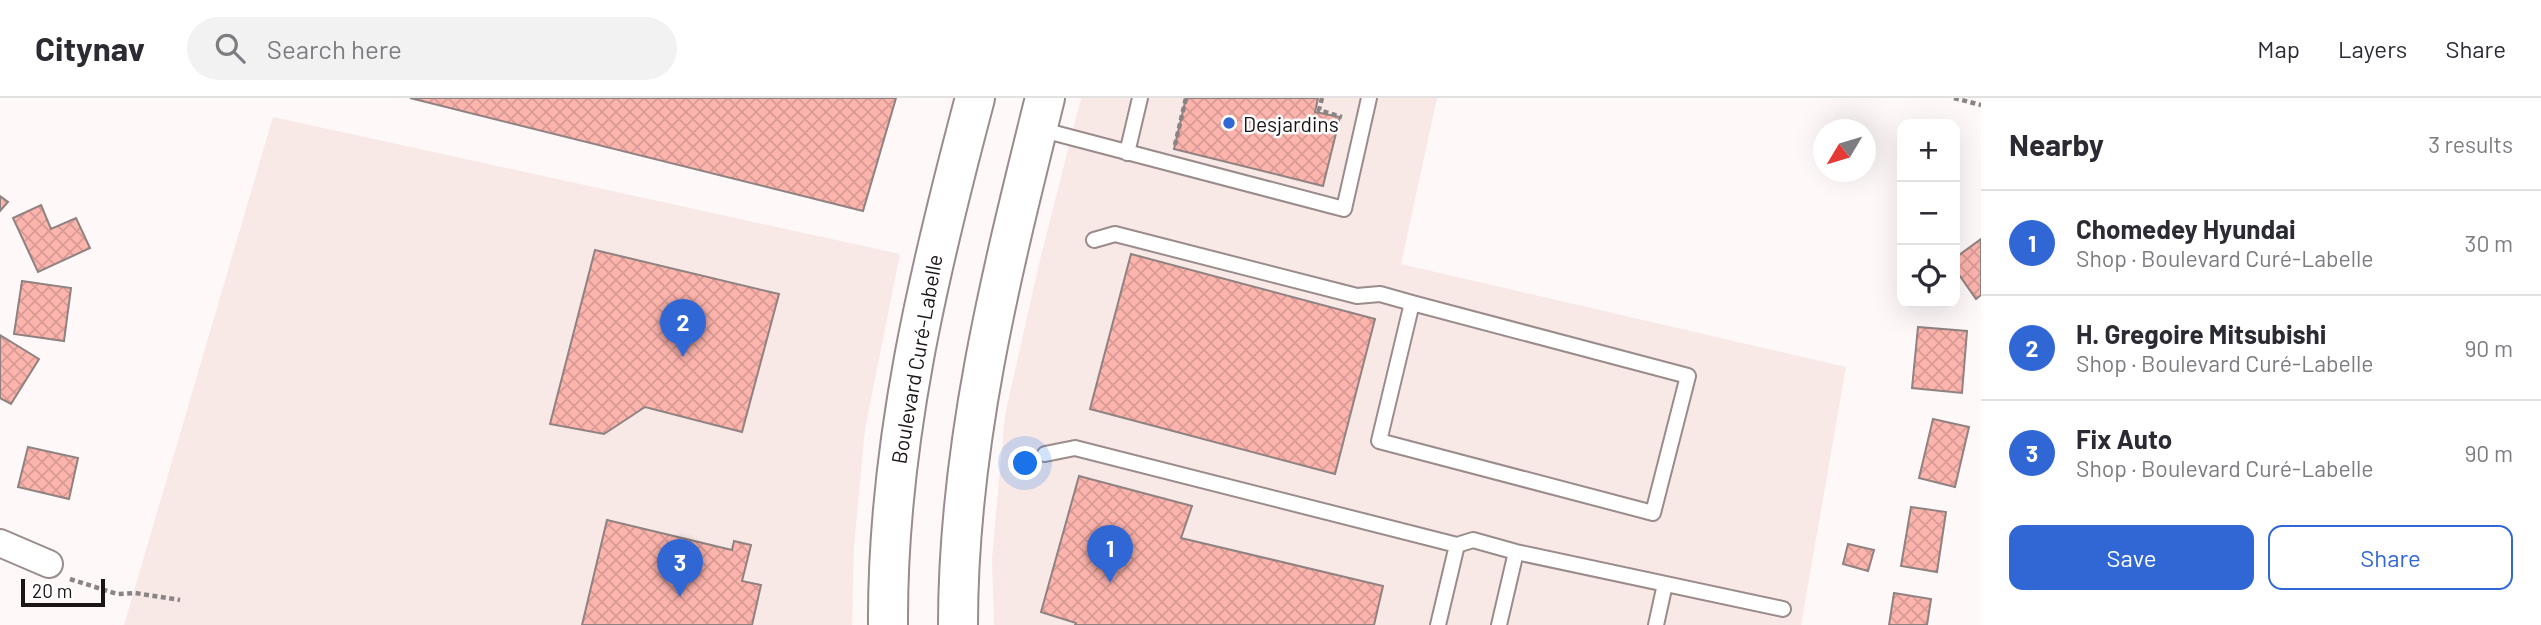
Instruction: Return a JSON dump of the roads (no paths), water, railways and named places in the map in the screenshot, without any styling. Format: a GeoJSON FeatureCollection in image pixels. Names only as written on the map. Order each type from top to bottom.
{"type":"FeatureCollection","features":[{"type":"Feature","properties":{"kind":"main road","name":"Boulevard Curé-Labelle"},"geometry":{"type":"LineString","coordinates":[[888,625],[893,500],[910,374],[935,252],[975,98]]}},
{"type":"Feature","properties":{"kind":"main road"},"geometry":{"type":"LineString","coordinates":[[958,625],[962,519],[975,411],[996,302],[1042,113]]}},
{"type":"Feature","properties":{"kind":"street"},"geometry":{"type":"LineString","coordinates":[[0,543],[49,564]]}},
{"type":"Feature","properties":{"kind":"lane"},"geometry":{"type":"LineString","coordinates":[[1127,153],[1140,98]]}},
{"type":"Feature","properties":{"kind":"lane"},"geometry":{"type":"LineString","coordinates":[[1042,113],[1127,153],[1344,209],[1370,98]]}},
{"type":"Feature","properties":{"kind":"lane"},"geometry":{"type":"LineString","coordinates":[[1094,240],[1115,233],[1357,296],[1380,294],[1688,376],[1653,513],[1379,441],[1412,303]]}},
{"type":"Feature","properties":{"kind":"lane"},"geometry":{"type":"LineString","coordinates":[[1045,454],[1075,448],[1457,545],[1472,540],[1516,552],[1783,609]]}},
{"type":"Feature","properties":{"kind":"lane"},"geometry":{"type":"LineString","coordinates":[[1438,625],[1457,545]]}},
{"type":"Feature","properties":{"kind":"lane"},"geometry":{"type":"LineString","coordinates":[[1499,625],[1516,552]]}},
{"type":"Feature","properties":{"kind":"lane"},"geometry":{"type":"LineString","coordinates":[[1656,625],[1665,584]]}},
{"type":"Feature","properties":{"kind":"place","name":"Desjardins"},"geometry":{"type":"Point","coordinates":[1229,123]}},
{"type":"Feature","properties":{"kind":"place","name":"H. Gregoire Mitsubishi"},"geometry":{"type":"Point","coordinates":[683,357]}},
{"type":"Feature","properties":{"kind":"place","name":"Chomedey Hyundai"},"geometry":{"type":"Point","coordinates":[1110,583]}},
{"type":"Feature","properties":{"kind":"place","name":"Fix Auto"},"geometry":{"type":"Point","coordinates":[680,597]}}]}
